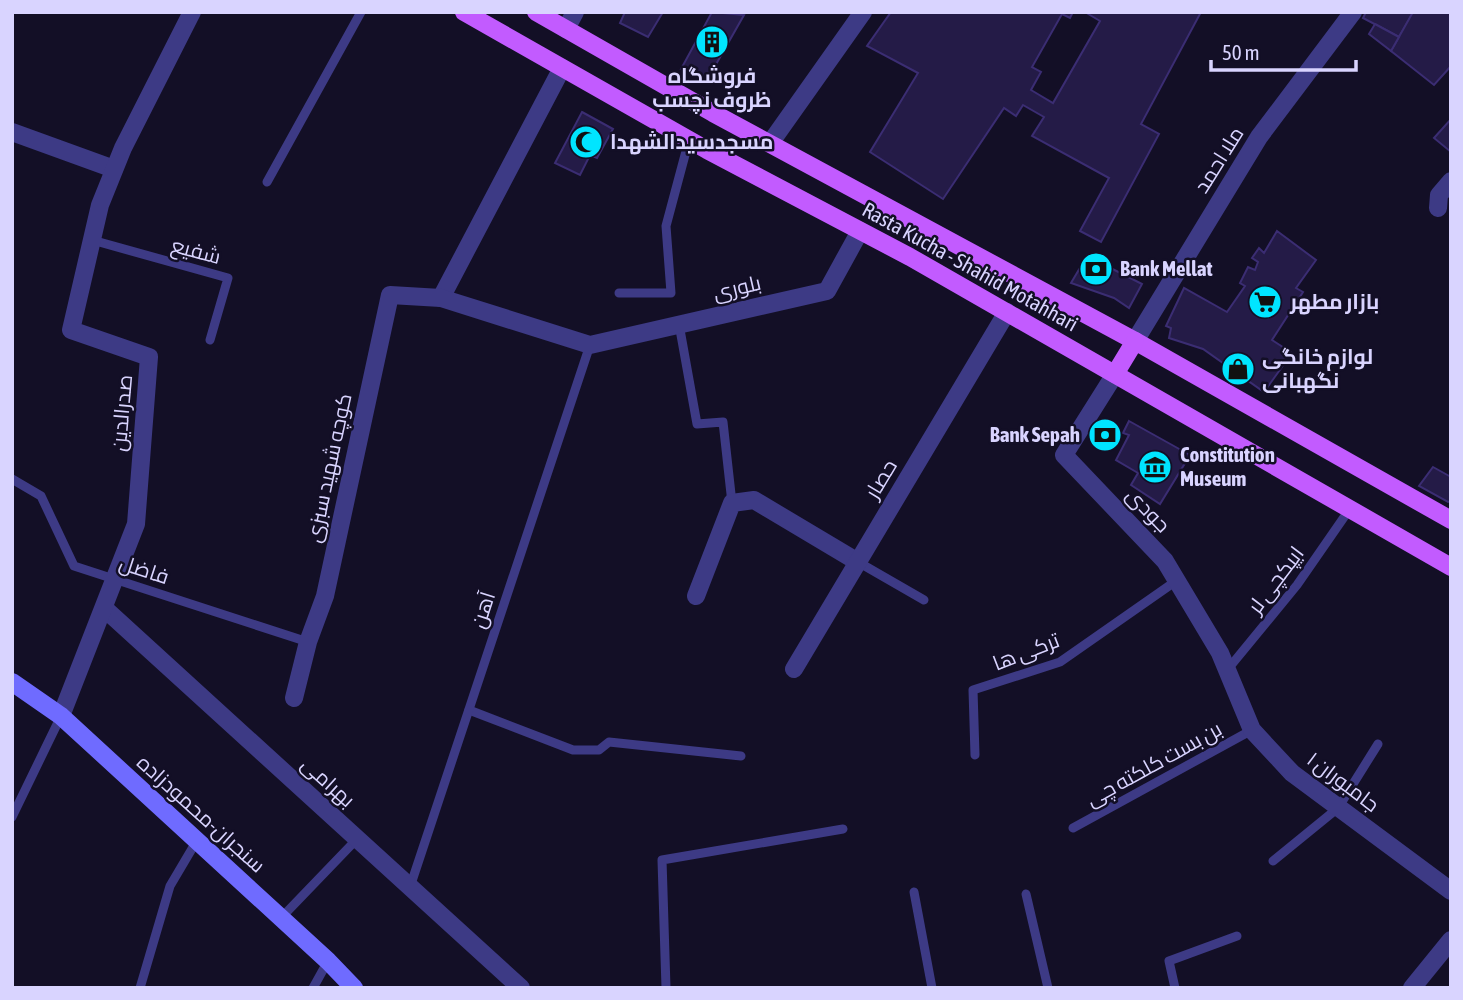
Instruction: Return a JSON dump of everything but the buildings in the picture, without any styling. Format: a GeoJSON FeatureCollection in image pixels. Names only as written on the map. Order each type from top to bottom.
{"type":"FeatureCollection","features":[{"type":"Feature","properties":{"kind":"main road","name":"Rasta Kucha - Shahid Motahhari"},"geometry":{"type":"LineString","coordinates":[[464,12],[690,140],[1007,312],[1451,567]]}},
{"type":"Feature","properties":{"kind":"main road","name":"Rasta Kucha - Shahid Motahhari"},"geometry":{"type":"LineString","coordinates":[[536,12],[1135,341],[1451,520]]}},
{"type":"Feature","properties":{"kind":"main road"},"geometry":{"type":"LineString","coordinates":[[1115,374],[1135,341]]}},
{"type":"Feature","properties":{"kind":"street","name":"صدرالدین"},"geometry":{"type":"LineString","coordinates":[[61,716],[136,524],[149,357],[71,330],[100,205],[114,169],[192,12]]}},
{"type":"Feature","properties":{"kind":"street"},"geometry":{"type":"LineString","coordinates":[[566,29],[575,12]]}},
{"type":"Feature","properties":{"kind":"street"},"geometry":{"type":"LineString","coordinates":[[771,142],[863,12]]}},
{"type":"Feature","properties":{"kind":"street","name":"ملا احمد"},"geometry":{"type":"LineString","coordinates":[[1135,341],[1259,137],[1353,12]]}},
{"type":"Feature","properties":{"kind":"street"},"geometry":{"type":"LineString","coordinates":[[441,298],[562,68]]}},
{"type":"Feature","properties":{"kind":"street"},"geometry":{"type":"LineString","coordinates":[[12,132],[114,169]]}},
{"type":"Feature","properties":{"kind":"street"},"geometry":{"type":"LineString","coordinates":[[1438,208],[1439,195],[1451,181]]}},
{"type":"Feature","properties":{"kind":"street","name":"بلوری"},"geometry":{"type":"LineString","coordinates":[[590,345],[827,291],[860,231]]}},
{"type":"Feature","properties":{"kind":"street","name":"کوچه شهید سبزی"},"geometry":{"type":"LineString","coordinates":[[294,698],[308,642],[325,596],[390,295],[441,298],[590,345]]}},
{"type":"Feature","properties":{"kind":"street","name":"حصار"},"geometry":{"type":"LineString","coordinates":[[794,669],[1007,312]]}},
{"type":"Feature","properties":{"kind":"street","name":"جودی"},"geometry":{"type":"LineString","coordinates":[[1115,374],[1064,455],[1165,561],[1236,686]]}},
{"type":"Feature","properties":{"kind":"street"},"geometry":{"type":"LineString","coordinates":[[696,596],[732,503],[754,500],[858,562]]}},
{"type":"Feature","properties":{"kind":"street","name":"بهرامی"},"geometry":{"type":"LineString","coordinates":[[105,609],[520,988]]}},
{"type":"Feature","properties":{"kind":"street","name":"سنجران-محمودزاده"},"geometry":{"type":"LineString","coordinates":[[12,681],[61,716],[354,988]]}},
{"type":"Feature","properties":{"kind":"street","name":"جامبوران ۱"},"geometry":{"type":"LineString","coordinates":[[1236,686],[1252,730],[1292,774],[1451,891]]}},
{"type":"Feature","properties":{"kind":"street"},"geometry":{"type":"LineString","coordinates":[[1412,988],[1451,940]]}},
{"type":"Feature","properties":{"kind":"lane"},"geometry":{"type":"LineString","coordinates":[[267,182],[361,12]]}},
{"type":"Feature","properties":{"kind":"lane"},"geometry":{"type":"LineString","coordinates":[[619,293],[671,293],[666,226],[690,140]]}},
{"type":"Feature","properties":{"kind":"lane","name":"شفیع"},"geometry":{"type":"LineString","coordinates":[[92,240],[228,278],[210,340]]}},
{"type":"Feature","properties":{"kind":"lane"},"geometry":{"type":"LineString","coordinates":[[679,324],[697,424],[723,422],[732,503]]}},
{"type":"Feature","properties":{"kind":"lane","name":"آهن"},"geometry":{"type":"LineString","coordinates":[[410,887],[590,345]]}},
{"type":"Feature","properties":{"kind":"lane","name":"فاضل"},"geometry":{"type":"LineString","coordinates":[[12,479],[41,496],[74,566],[308,642]]}},
{"type":"Feature","properties":{"kind":"lane","name":"ایپکچی لر"},"geometry":{"type":"LineString","coordinates":[[1228,669],[1297,585],[1349,510]]}},
{"type":"Feature","properties":{"kind":"lane"},"geometry":{"type":"LineString","coordinates":[[858,562],[924,600]]}},
{"type":"Feature","properties":{"kind":"lane","name":"ترکی ها"},"geometry":{"type":"LineString","coordinates":[[975,755],[973,690],[1060,662],[1176,581]]}},
{"type":"Feature","properties":{"kind":"lane"},"geometry":{"type":"LineString","coordinates":[[469,710],[573,750],[599,750],[609,742],[741,756]]}},
{"type":"Feature","properties":{"kind":"lane"},"geometry":{"type":"LineString","coordinates":[[12,817],[61,716]]}},
{"type":"Feature","properties":{"kind":"lane","name":"بن بست کلکته چی"},"geometry":{"type":"LineString","coordinates":[[1073,828],[1252,730]]}},
{"type":"Feature","properties":{"kind":"lane"},"geometry":{"type":"LineString","coordinates":[[1273,860],[1338,808],[1378,744]]}},
{"type":"Feature","properties":{"kind":"lane"},"geometry":{"type":"LineString","coordinates":[[666,988],[662,860],[843,829]]}},
{"type":"Feature","properties":{"kind":"lane"},"geometry":{"type":"LineString","coordinates":[[281,918],[357,839]]}},
{"type":"Feature","properties":{"kind":"lane"},"geometry":{"type":"LineString","coordinates":[[140,988],[170,886],[196,842]]}},
{"type":"Feature","properties":{"kind":"lane"},"geometry":{"type":"LineString","coordinates":[[914,892],[932,988]]}},
{"type":"Feature","properties":{"kind":"lane"},"geometry":{"type":"LineString","coordinates":[[1026,894],[1048,988]]}},
{"type":"Feature","properties":{"kind":"lane"},"geometry":{"type":"LineString","coordinates":[[1175,988],[1169,961],[1237,936]]}},
{"type":"Feature","properties":{"kind":"lane"},"geometry":{"type":"LineString","coordinates":[[313,988],[328,961]]}},
{"type":"Feature","properties":{"kind":"place","name":"فروشگاه ظروف نچسب"},"geometry":{"type":"Point","coordinates":[712,42]}},
{"type":"Feature","properties":{"kind":"place","name":"مسجدسیدالشهدا"},"geometry":{"type":"Point","coordinates":[586,142]}},
{"type":"Feature","properties":{"kind":"place","name":"Bank Mellat"},"geometry":{"type":"Point","coordinates":[1096,269]}},
{"type":"Feature","properties":{"kind":"place","name":"بازار مطهر"},"geometry":{"type":"Point","coordinates":[1265,302]}},
{"type":"Feature","properties":{"kind":"place","name":"لوازم خانگی نگهبانی"},"geometry":{"type":"Point","coordinates":[1238,369]}},
{"type":"Feature","properties":{"kind":"place","name":"Bank Sepah"},"geometry":{"type":"Point","coordinates":[1105,435]}},
{"type":"Feature","properties":{"kind":"place","name":"Constitution Museum"},"geometry":{"type":"Point","coordinates":[1155,467]}}]}
